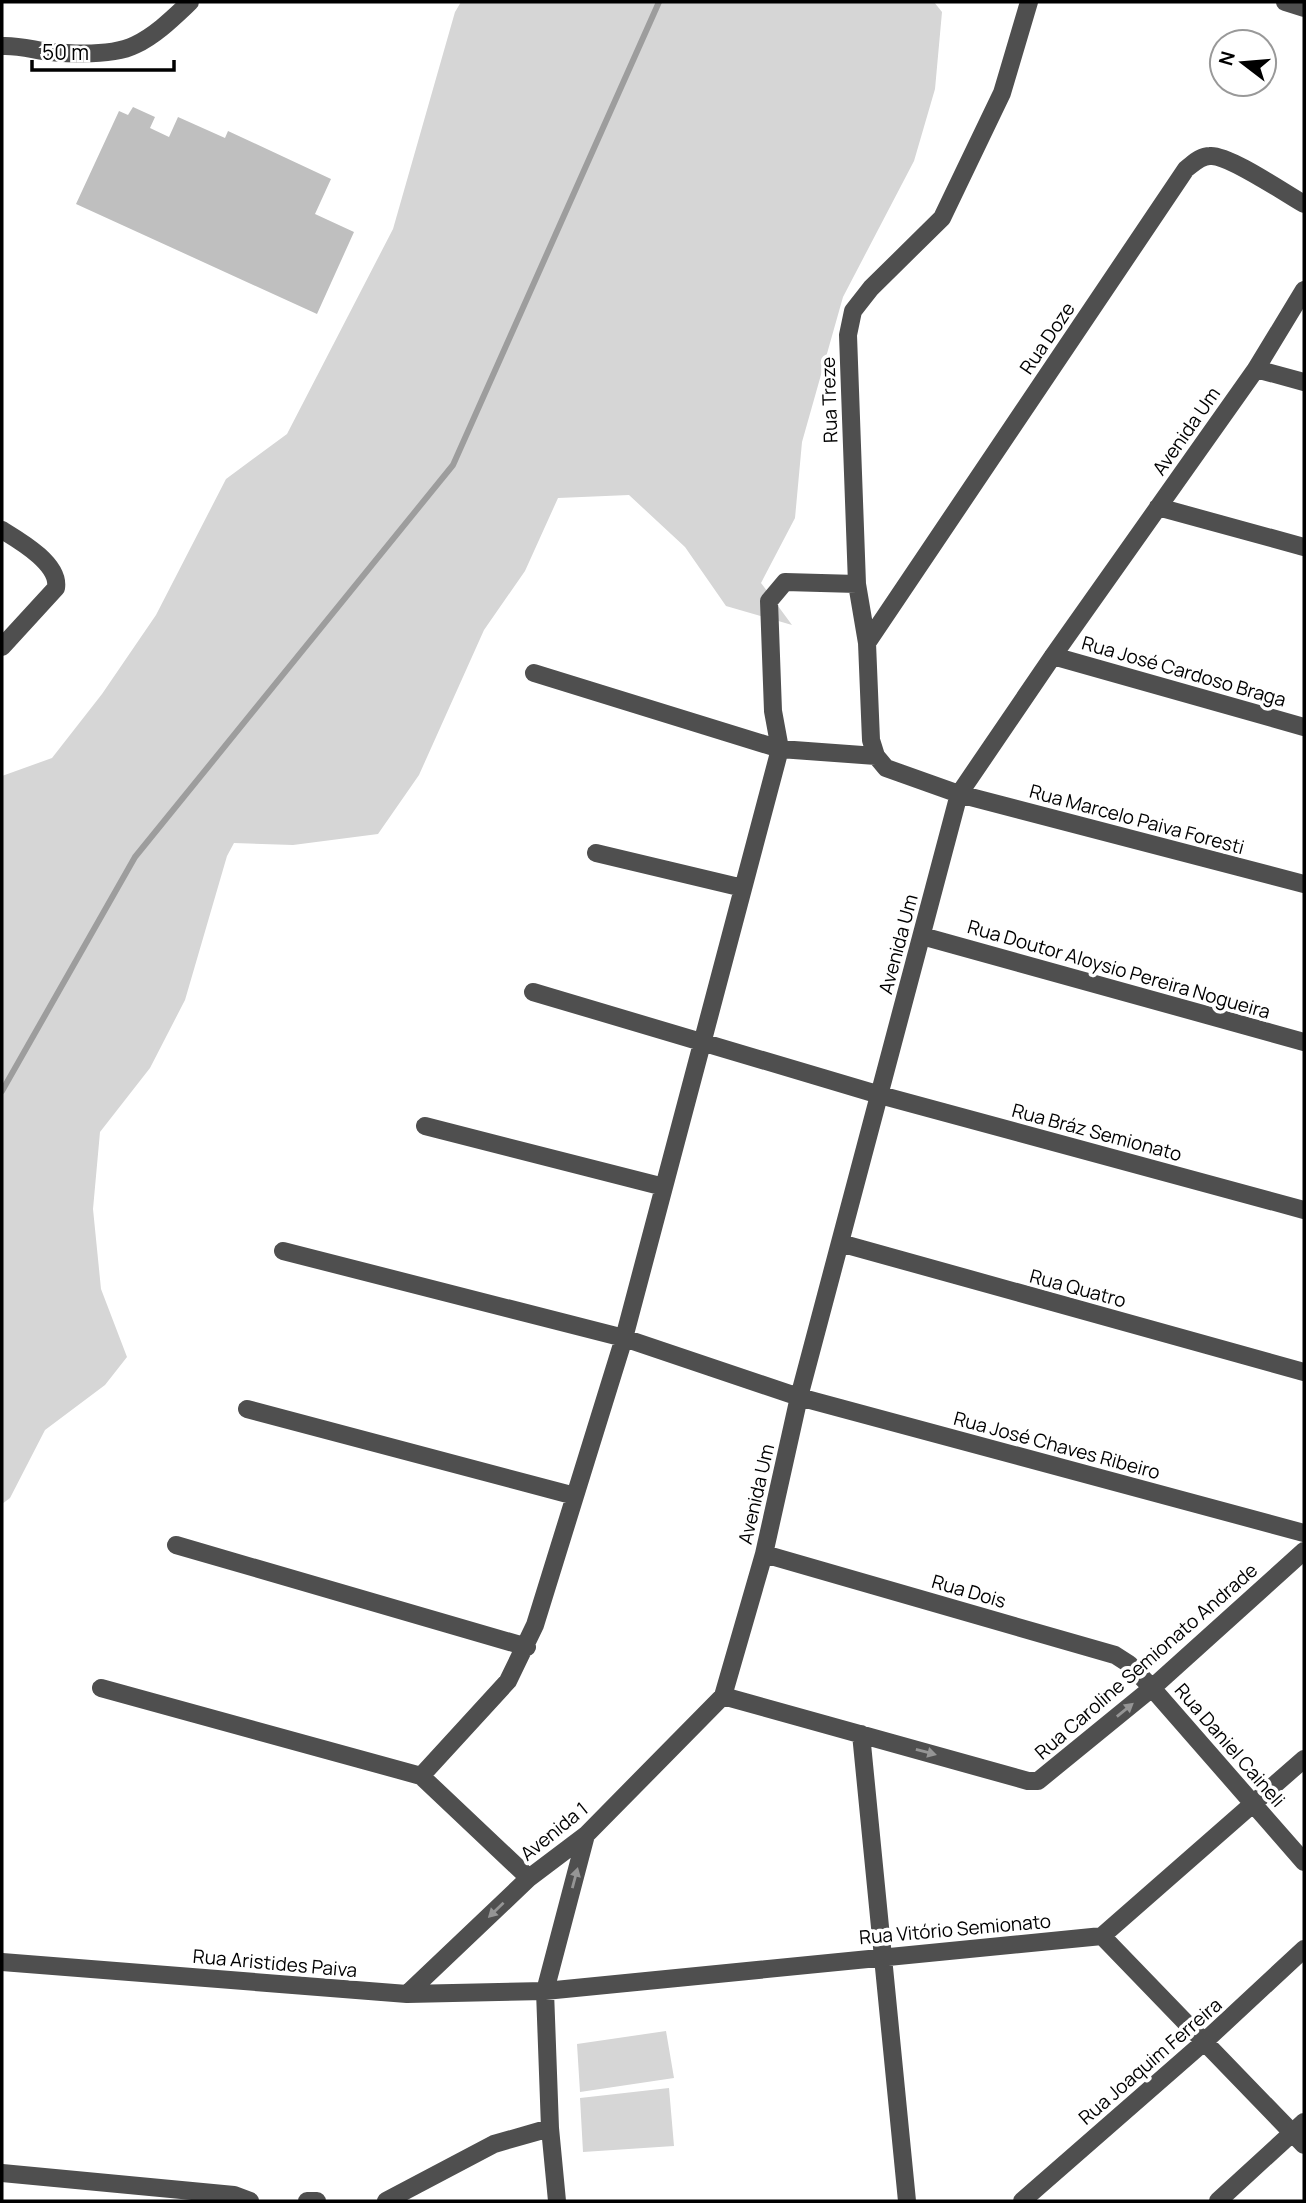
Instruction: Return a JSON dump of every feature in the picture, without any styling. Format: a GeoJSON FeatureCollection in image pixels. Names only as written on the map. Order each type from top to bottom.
{"type":"FeatureCollection","features":[{"type":"Feature","properties":{"kind":"street"},"geometry":{"type":"LineString","coordinates":[[5,45],[52,52],[104,53],[134,46],[165,25],[190,2]]}},
{"type":"Feature","properties":{"kind":"street","name":"Rua Treze"},"geometry":{"type":"LineString","coordinates":[[876,756],[870,740],[867,643],[857,584],[848,335],[853,311],[871,288],[942,218],[1002,93],[1030,2]]}},
{"type":"Feature","properties":{"kind":"street"},"geometry":{"type":"LineString","coordinates":[[1285,2],[1304,8]]}},
{"type":"Feature","properties":{"kind":"street","name":"Rua Doze"},"geometry":{"type":"LineString","coordinates":[[867,643],[1186,169],[1198,159],[1210,155],[1227,159],[1304,204]]}},
{"type":"Feature","properties":{"kind":"street","name":"Avenida Um"},"geometry":{"type":"LineString","coordinates":[[723,1696],[764,1554],[799,1397],[959,794],[1256,369],[1304,290]]}},
{"type":"Feature","properties":{"kind":"street"},"geometry":{"type":"LineString","coordinates":[[1256,369],[1304,382]]}},
{"type":"Feature","properties":{"kind":"street"},"geometry":{"type":"LineString","coordinates":[[1158,507],[1304,547]]}},
{"type":"Feature","properties":{"kind":"street"},"geometry":{"type":"LineString","coordinates":[[2,530],[22,542],[53,569],[58,579],[56,588],[2,647]]}},
{"type":"Feature","properties":{"kind":"street"},"geometry":{"type":"LineString","coordinates":[[421,1776],[508,1681],[527,1647],[624,1338],[780,749],[773,711],[768,601],[785,582],[857,584]]}},
{"type":"Feature","properties":{"kind":"street","name":"Rua José Cardoso Braga"},"geometry":{"type":"LineString","coordinates":[[1053,656],[1304,727]]}},
{"type":"Feature","properties":{"kind":"street"},"geometry":{"type":"LineString","coordinates":[[534,673],[780,749],[876,756],[886,768],[959,794]]}},
{"type":"Feature","properties":{"kind":"street","name":"Rua Marcelo Paiva Foresti"},"geometry":{"type":"LineString","coordinates":[[959,794],[1304,884]]}},
{"type":"Feature","properties":{"kind":"street"},"geometry":{"type":"LineString","coordinates":[[596,853],[743,888]]}},
{"type":"Feature","properties":{"kind":"street","name":"Rua Doutor Aloysio Pereira Nogueira"},"geometry":{"type":"LineString","coordinates":[[922,936],[1304,1042]]}},
{"type":"Feature","properties":{"kind":"street","name":"Rua Bráz Semionato"},"geometry":{"type":"LineString","coordinates":[[533,992],[880,1095],[1304,1210]]}},
{"type":"Feature","properties":{"kind":"street"},"geometry":{"type":"LineString","coordinates":[[425,1126],[664,1187]]}},
{"type":"Feature","properties":{"kind":"street","name":"Rua Quatro"},"geometry":{"type":"LineString","coordinates":[[840,1244],[1304,1372]]}},
{"type":"Feature","properties":{"kind":"street","name":"Rua José Chaves Ribeiro"},"geometry":{"type":"LineString","coordinates":[[283,1251],[624,1338],[799,1397],[1304,1533]]}},
{"type":"Feature","properties":{"kind":"street"},"geometry":{"type":"LineString","coordinates":[[247,1409],[575,1496]]}},
{"type":"Feature","properties":{"kind":"street"},"geometry":{"type":"LineString","coordinates":[[176,1545],[527,1647]]}},
{"type":"Feature","properties":{"kind":"street","name":"Rua Caroline Semionato Andrade"},"geometry":{"type":"LineString","coordinates":[[723,1696],[1028,1781],[1038,1781],[1152,1688],[1304,1551]]}},
{"type":"Feature","properties":{"kind":"street","name":"Rua Dois"},"geometry":{"type":"LineString","coordinates":[[764,1554],[1115,1655],[1129,1664],[1152,1688]]}},
{"type":"Feature","properties":{"kind":"street"},"geometry":{"type":"LineString","coordinates":[[101,1688],[421,1776],[529,1878]]}},
{"type":"Feature","properties":{"kind":"street","name":"Rua Daniel Caineli"},"geometry":{"type":"LineString","coordinates":[[1152,1688],[1304,1862]]}},
{"type":"Feature","properties":{"kind":"street","name":"Avenida 1"},"geometry":{"type":"LineString","coordinates":[[407,1994],[529,1878],[586,1835],[723,1696]]}},
{"type":"Feature","properties":{"kind":"street"},"geometry":{"type":"LineString","coordinates":[[860,1734],[907,2201]]}},
{"type":"Feature","properties":{"kind":"street"},"geometry":{"type":"LineString","coordinates":[[1217,2201],[1300,2133],[1204,2042],[1102,1936],[1304,1759]]}},
{"type":"Feature","properties":{"kind":"street"},"geometry":{"type":"LineString","coordinates":[[557,2201],[550,2127],[545,1991],[586,1835]]}},
{"type":"Feature","properties":{"kind":"street","name":"Rua Vitório Semionato"},"geometry":{"type":"LineString","coordinates":[[545,1991],[1102,1936]]}},
{"type":"Feature","properties":{"kind":"street","name":"Rua Joaquim Ferreira"},"geometry":{"type":"LineString","coordinates":[[1022,2201],[1204,2042],[1304,1949]]}},
{"type":"Feature","properties":{"kind":"street","name":"Rua Aristides Paiva"},"geometry":{"type":"LineString","coordinates":[[2,1962],[407,1994],[545,1991]]}},
{"type":"Feature","properties":{"kind":"street"},"geometry":{"type":"LineString","coordinates":[[386,2201],[494,2144],[550,2127]]}},
{"type":"Feature","properties":{"kind":"street"},"geometry":{"type":"LineString","coordinates":[[2,2173],[234,2194],[250,2201]]}},
{"type":"Feature","properties":{"kind":"street"},"geometry":{"type":"LineString","coordinates":[[307,2201],[317,2201]]}},
{"type":"Feature","properties":{"kind":"shaded area"},"geometry":{"type":"Polygon","coordinates":[[[461,2],[934,2],[942,12],[935,89],[914,161],[843,297],[802,442],[795,518],[761,583],[792,625],[726,606],[685,547],[629,495],[558,498],[525,571],[484,630],[419,775],[378,834],[293,845],[234,843],[227,856],[185,1000],[150,1068],[100,1132],[93,1209],[101,1289],[127,1357],[105,1385],[45,1430],[10,1498],[2,1504],[2,776],[52,758],[102,694],[156,615],[226,479],[287,434],[393,229],[455,12],[461,2]]]}},
{"type":"Feature","properties":{"kind":"shaded area"},"geometry":{"type":"Polygon","coordinates":[[[666,2031],[674,2078],[580,2092],[577,2044],[666,2031]]]}},
{"type":"Feature","properties":{"kind":"shaded area"},"geometry":{"type":"Polygon","coordinates":[[[669,2088],[674,2146],[583,2152],[580,2098],[669,2088]]]}},
{"type":"Feature","properties":{"kind":"building"},"geometry":{"type":"Polygon","coordinates":[[[133,107],[155,117],[150,128],[169,137],[178,117],[225,138],[228,131],[331,179],[315,214],[354,232],[317,314],[76,204],[119,111],[128,115],[133,107]]]}},
{"type":"Feature","properties":{"kind":"waterway"},"geometry":{"type":"LineString","coordinates":[[2,1091],[135,857],[453,465],[659,2]]}}]}
